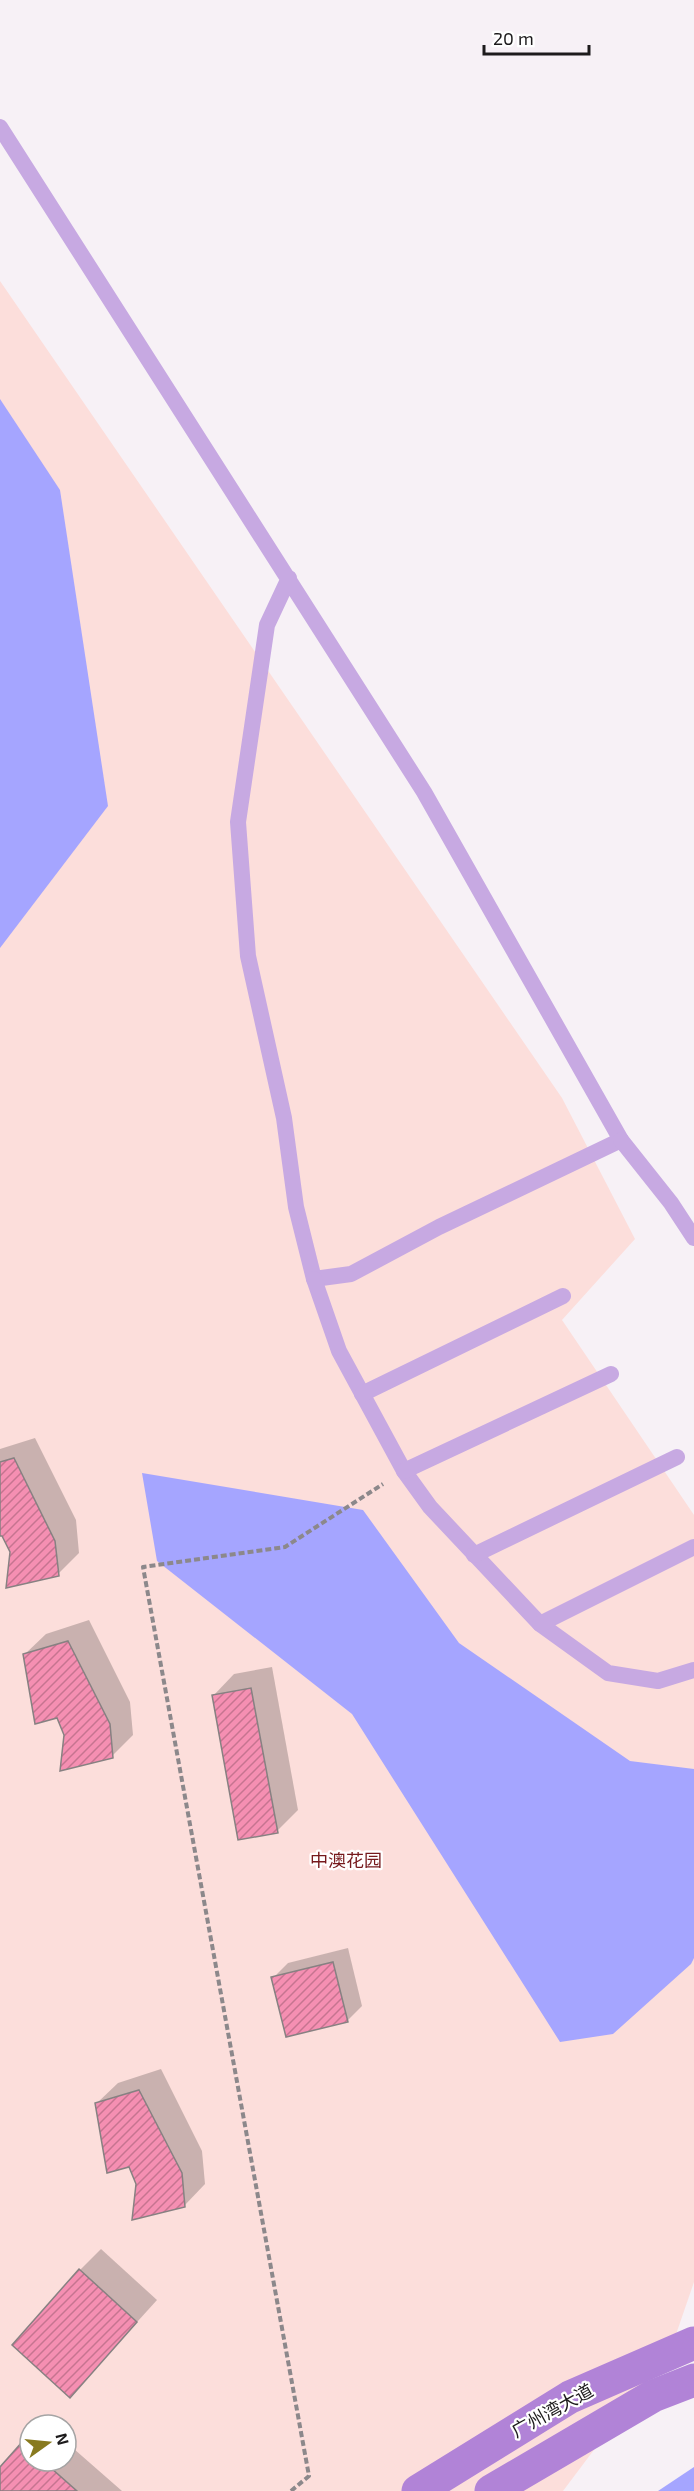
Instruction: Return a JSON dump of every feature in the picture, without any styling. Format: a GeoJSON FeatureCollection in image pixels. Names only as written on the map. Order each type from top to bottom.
{"type":"FeatureCollection","features":[{"type":"Feature","properties":{"kind":"street","name":"广州湾大道"},"geometry":{"type":"LineString","coordinates":[[418,2491],[570,2397],[694,2343]]}},
{"type":"Feature","properties":{"kind":"street"},"geometry":{"type":"LineString","coordinates":[[491,2491],[653,2396],[694,2380]]}},
{"type":"Feature","properties":{"kind":"lane"},"geometry":{"type":"LineString","coordinates":[[0,127],[424,792],[621,1140],[671,1203],[694,1238]]}},
{"type":"Feature","properties":{"kind":"lane"},"geometry":{"type":"LineString","coordinates":[[289,578],[267,626],[238,822],[248,956],[284,1118],[296,1208],[314,1279],[339,1351],[404,1471],[430,1507],[540,1624],[608,1673],[658,1681],[694,1670]]}},
{"type":"Feature","properties":{"kind":"lane"},"geometry":{"type":"LineString","coordinates":[[314,1279],[351,1274],[439,1227],[621,1140]]}},
{"type":"Feature","properties":{"kind":"lane"},"geometry":{"type":"LineString","coordinates":[[671,1203],[694,1217]]}},
{"type":"Feature","properties":{"kind":"lane"},"geometry":{"type":"LineString","coordinates":[[363,1394],[563,1296]]}},
{"type":"Feature","properties":{"kind":"lane"},"geometry":{"type":"LineString","coordinates":[[404,1471],[611,1374]]}},
{"type":"Feature","properties":{"kind":"lane"},"geometry":{"type":"LineString","coordinates":[[474,1556],[677,1457]]}},
{"type":"Feature","properties":{"kind":"lane"},"geometry":{"type":"LineString","coordinates":[[540,1624],[694,1547]]}},
{"type":"Feature","properties":{"kind":"path"},"geometry":{"type":"LineString","coordinates":[[291,2491],[309,2476],[143,1567],[285,1546],[404,1471]]}},
{"type":"Feature","properties":{"kind":"green space","name":"中澳花园"},"geometry":{"type":"Polygon","coordinates":[[[0,281],[562,1098],[635,1239],[562,1320],[694,1515],[694,2282],[672,2346],[563,2491],[0,2491],[0,281]]]}},
{"type":"Feature","properties":{"kind":"water"},"geometry":{"type":"Polygon","coordinates":[[[0,399],[60,490],[108,806],[0,948],[0,399]]]}},
{"type":"Feature","properties":{"kind":"water"},"geometry":{"type":"Polygon","coordinates":[[[142,1473],[363,1510],[459,1643],[630,1761],[694,1769],[694,1958],[691,1964],[613,2034],[560,2042],[352,1714],[157,1561],[142,1473]]]}},
{"type":"Feature","properties":{"kind":"water"},"geometry":{"type":"Polygon","coordinates":[[[694,2467],[694,2491],[658,2491],[694,2467]]]}},
{"type":"Feature","properties":{"kind":"building"},"geometry":{"type":"Polygon","coordinates":[[[14,1458],[55,1541],[59,1576],[6,1588],[10,1552],[0,1536],[0,1462],[14,1458]]]}},
{"type":"Feature","properties":{"kind":"building"},"geometry":{"type":"Polygon","coordinates":[[[68,1641],[110,1724],[113,1758],[60,1771],[64,1735],[57,1718],[35,1724],[23,1654],[68,1641]]]}},
{"type":"Feature","properties":{"kind":"building"},"geometry":{"type":"Polygon","coordinates":[[[251,1688],[278,1833],[238,1840],[212,1695],[251,1688]]]}},
{"type":"Feature","properties":{"kind":"building"},"geometry":{"type":"Polygon","coordinates":[[[333,1962],[348,2022],[286,2037],[271,1977],[333,1962]]]}},
{"type":"Feature","properties":{"kind":"building"},"geometry":{"type":"Polygon","coordinates":[[[139,2090],[182,2173],[185,2207],[132,2220],[136,2184],[129,2167],[107,2173],[95,2103],[139,2090]]]}},
{"type":"Feature","properties":{"kind":"building"},"geometry":{"type":"Polygon","coordinates":[[[79,2269],[137,2322],[70,2398],[12,2345],[79,2269]]]}},
{"type":"Feature","properties":{"kind":"building"},"geometry":{"type":"Polygon","coordinates":[[[18,2447],[18,2473],[57,2473],[77,2491],[0,2491],[0,2467],[18,2447]]]}}]}
